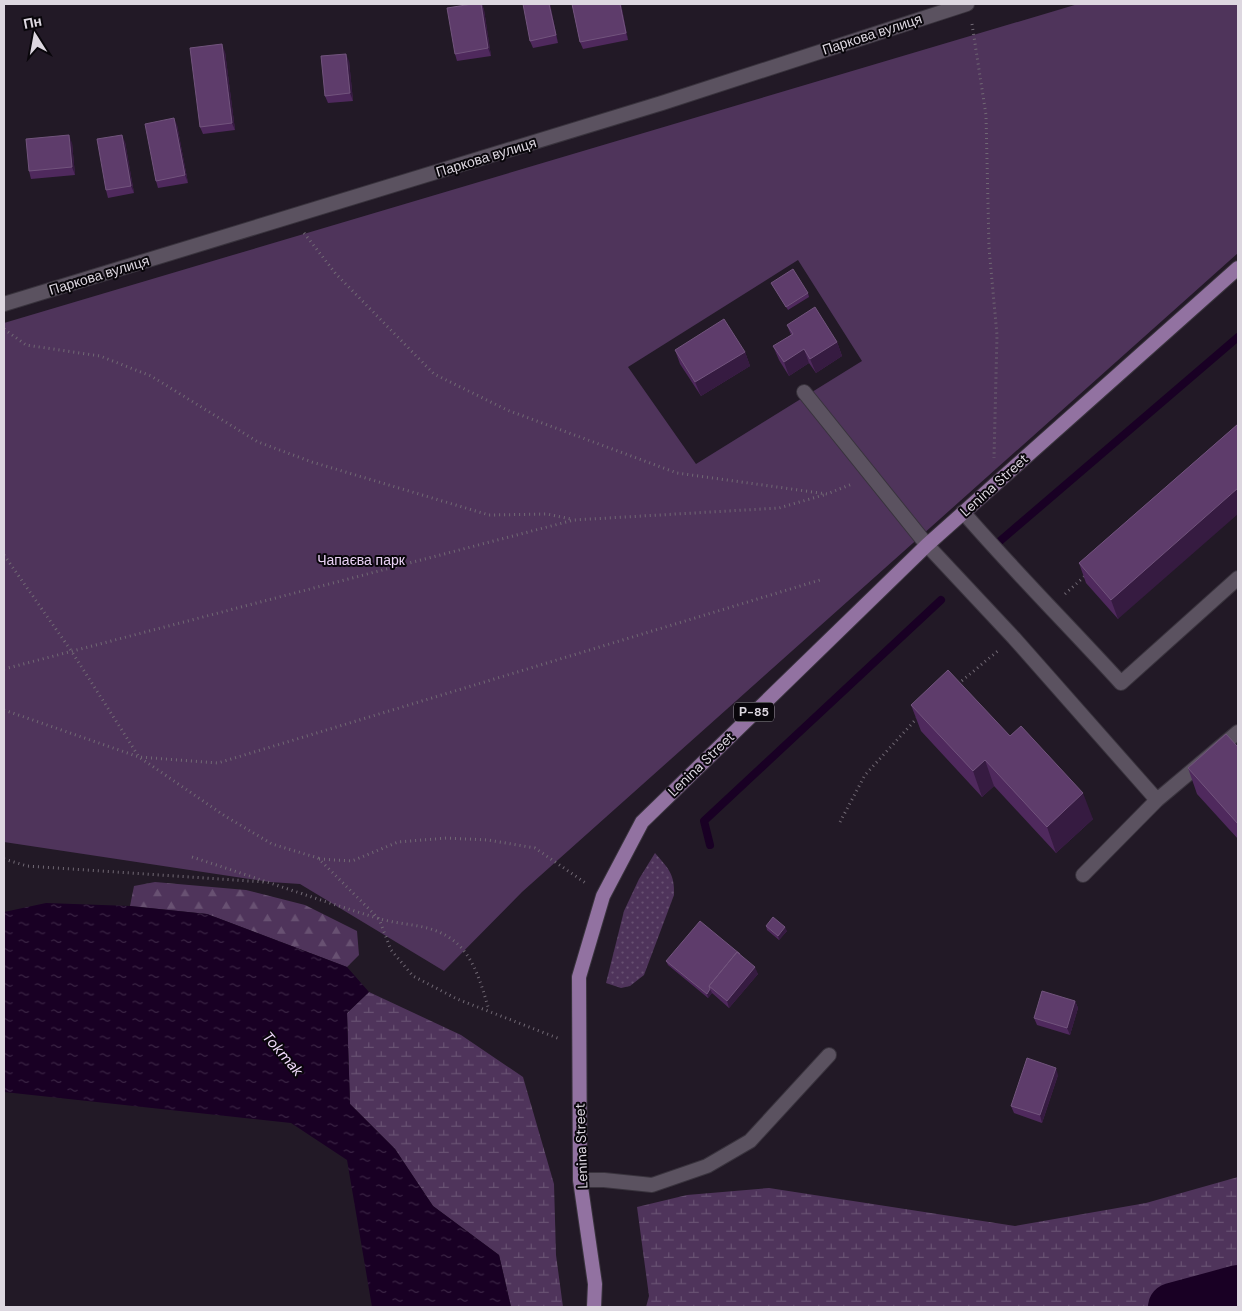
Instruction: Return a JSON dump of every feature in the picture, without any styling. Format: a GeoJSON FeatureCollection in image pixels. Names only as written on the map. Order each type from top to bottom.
{"type":"FeatureCollection","features":[{"type":"Feature","properties":{"kind":"main road","name":"Lenina Street"},"geometry":{"type":"LineString","coordinates":[[594,1307],[595,1284],[580,1180],[579,978],[603,896],[642,822],[963,512],[1238,268]]}},
{"type":"Feature","properties":{"kind":"street","name":"Паркова вулиця"},"geometry":{"type":"LineString","coordinates":[[4,304],[662,103],[966,4]]}},
{"type":"Feature","properties":{"kind":"street"},"geometry":{"type":"LineString","coordinates":[[804,392],[928,545],[1014,638],[1157,800]]}},
{"type":"Feature","properties":{"kind":"street"},"geometry":{"type":"LineString","coordinates":[[963,512],[1011,567],[1051,606],[1121,683],[1238,578]]}},
{"type":"Feature","properties":{"kind":"street"},"geometry":{"type":"LineString","coordinates":[[1083,875],[1157,800],[1238,732]]}},
{"type":"Feature","properties":{"kind":"street"},"geometry":{"type":"LineString","coordinates":[[580,1180],[604,1180],[652,1186],[707,1166],[750,1141],[830,1055]]}},
{"type":"Feature","properties":{"kind":"path"},"geometry":{"type":"LineString","coordinates":[[971,22],[986,115],[989,248],[997,335],[993,422],[994,484]]}},
{"type":"Feature","properties":{"kind":"path"},"geometry":{"type":"LineString","coordinates":[[291,217],[336,274],[434,374],[507,410],[677,473],[827,494]]}},
{"type":"Feature","properties":{"kind":"path"},"geometry":{"type":"LineString","coordinates":[[4,330],[26,345],[100,356],[151,376],[258,442],[312,462],[489,515],[547,514],[574,520]]}},
{"type":"Feature","properties":{"kind":"path"},"geometry":{"type":"LineString","coordinates":[[4,669],[467,546],[574,520],[779,508],[827,494],[873,476]]}},
{"type":"Feature","properties":{"kind":"path"},"geometry":{"type":"LineString","coordinates":[[4,555],[72,652],[140,758]]}},
{"type":"Feature","properties":{"kind":"path"},"geometry":{"type":"LineString","coordinates":[[140,758],[218,763],[820,580]]}},
{"type":"Feature","properties":{"kind":"path"},"geometry":{"type":"LineString","coordinates":[[4,710],[140,758],[225,816],[272,844],[318,858],[352,861],[398,842],[447,838],[488,840],[535,848],[603,896]]}},
{"type":"Feature","properties":{"kind":"path"},"geometry":{"type":"LineString","coordinates":[[192,857],[379,919],[423,926],[450,938],[470,957],[481,983],[489,1011]]}},
{"type":"Feature","properties":{"kind":"path"},"geometry":{"type":"LineString","coordinates":[[318,858],[379,919],[391,950],[413,976],[457,999],[579,1046]]}},
{"type":"Feature","properties":{"kind":"path"},"geometry":{"type":"LineString","coordinates":[[4,859],[27,866],[270,882]]}},
{"type":"Feature","properties":{"kind":"green space","name":"Чапаєва парк"},"geometry":{"type":"Polygon","coordinates":[[[1078,4],[1238,4],[1238,253],[522,892],[444,971],[300,884],[270,882],[4,842],[4,323],[1078,4]],[[798,260],[628,367],[696,464],[862,361],[798,260]]]}},
{"type":"Feature","properties":{"kind":"green space"},"geometry":{"type":"Polygon","coordinates":[[[655,853],[672,876],[674,895],[644,975],[630,986],[621,988],[606,983],[624,911],[639,879],[655,853]]]}},
{"type":"Feature","properties":{"kind":"green space"},"geometry":{"type":"Polygon","coordinates":[[[155,882],[246,890],[305,905],[357,931],[359,955],[347,967],[207,914],[130,906],[134,886],[155,882]]]}},
{"type":"Feature","properties":{"kind":"green space"},"geometry":{"type":"Polygon","coordinates":[[[369,992],[461,1035],[523,1077],[554,1184],[556,1255],[563,1307],[511,1307],[499,1255],[433,1206],[395,1149],[350,1104],[347,1013],[369,992]]]}},
{"type":"Feature","properties":{"kind":"green space"},"geometry":{"type":"Polygon","coordinates":[[[1238,1177],[1238,1307],[646,1307],[649,1296],[637,1207],[687,1195],[769,1188],[1015,1226],[1146,1203],[1238,1177]]]}},
{"type":"Feature","properties":{"kind":"water"},"geometry":{"type":"Polygon","coordinates":[[[46,903],[130,906],[207,914],[347,967],[369,992],[347,1013],[350,1104],[395,1149],[433,1206],[499,1255],[511,1307],[372,1307],[347,1160],[291,1123],[4,1092],[4,912],[46,903]]]}},
{"type":"Feature","properties":{"kind":"building"},"geometry":{"type":"Polygon","coordinates":[[[481,4],[488,48],[455,54],[447,8],[481,4]]]}},
{"type":"Feature","properties":{"kind":"building"},"geometry":{"type":"Polygon","coordinates":[[[523,4],[549,4],[556,35],[530,41],[523,4]]]}},
{"type":"Feature","properties":{"kind":"building"},"geometry":{"type":"Polygon","coordinates":[[[572,4],[620,4],[626,33],[580,42],[572,4]]]}},
{"type":"Feature","properties":{"kind":"building"},"geometry":{"type":"Polygon","coordinates":[[[222,44],[232,123],[200,127],[190,48],[222,44]]]}},
{"type":"Feature","properties":{"kind":"building"},"geometry":{"type":"Polygon","coordinates":[[[346,54],[350,93],[325,96],[321,56],[346,54]]]}},
{"type":"Feature","properties":{"kind":"building"},"geometry":{"type":"Polygon","coordinates":[[[174,118],[185,175],[156,181],[145,124],[174,118]]]}},
{"type":"Feature","properties":{"kind":"building"},"geometry":{"type":"Polygon","coordinates":[[[69,135],[72,167],[29,171],[26,139],[69,135]]]}},
{"type":"Feature","properties":{"kind":"building"},"geometry":{"type":"Polygon","coordinates":[[[122,135],[131,186],[106,190],[97,139],[122,135]]]}},
{"type":"Feature","properties":{"kind":"building"},"geometry":{"type":"Polygon","coordinates":[[[793,269],[808,293],[786,307],[771,283],[793,269]]]}},
{"type":"Feature","properties":{"kind":"building"},"geometry":{"type":"Polygon","coordinates":[[[815,307],[837,342],[810,359],[804,349],[784,362],[773,346],[793,334],[787,325],[815,307]]]}},
{"type":"Feature","properties":{"kind":"building"},"geometry":{"type":"Polygon","coordinates":[[[724,319],[745,352],[695,382],[675,350],[724,319]]]}},
{"type":"Feature","properties":{"kind":"building"},"geometry":{"type":"Polygon","coordinates":[[[1238,424],[1238,488],[1111,600],[1079,563],[1238,424]]]}},
{"type":"Feature","properties":{"kind":"building"},"geometry":{"type":"Polygon","coordinates":[[[948,670],[1010,736],[1021,726],[1083,793],[1047,827],[985,760],[973,771],[911,705],[948,670]]]}},
{"type":"Feature","properties":{"kind":"building"},"geometry":{"type":"Polygon","coordinates":[[[1226,734],[1238,747],[1238,824],[1188,768],[1226,734]]]}},
{"type":"Feature","properties":{"kind":"building"},"geometry":{"type":"Polygon","coordinates":[[[773,917],[785,927],[778,936],[766,926],[773,917]]]}},
{"type":"Feature","properties":{"kind":"building"},"geometry":{"type":"Polygon","coordinates":[[[700,921],[740,954],[737,952],[709,986],[710,989],[707,994],[666,961],[700,921]]]}},
{"type":"Feature","properties":{"kind":"building"},"geometry":{"type":"Polygon","coordinates":[[[737,952],[755,967],[727,1001],[709,986],[737,952]]]}},
{"type":"Feature","properties":{"kind":"building"},"geometry":{"type":"Polygon","coordinates":[[[1042,991],[1075,1001],[1067,1028],[1034,1018],[1042,991]]]}},
{"type":"Feature","properties":{"kind":"building"},"geometry":{"type":"Polygon","coordinates":[[[1027,1058],[1056,1068],[1040,1115],[1011,1106],[1027,1058]]]}},
{"type":"Feature","properties":{"kind":"waterway"},"geometry":{"type":"LineString","coordinates":[[1000,541],[1238,337]]}},
{"type":"Feature","properties":{"kind":"waterway"},"geometry":{"type":"LineString","coordinates":[[710,845],[704,821],[941,600]]}},
{"type":"Feature","properties":{"kind":"waterway","name":"Tokmak"},"geometry":{"type":"LineString","coordinates":[[1172,1307],[1238,1289]]}}]}
